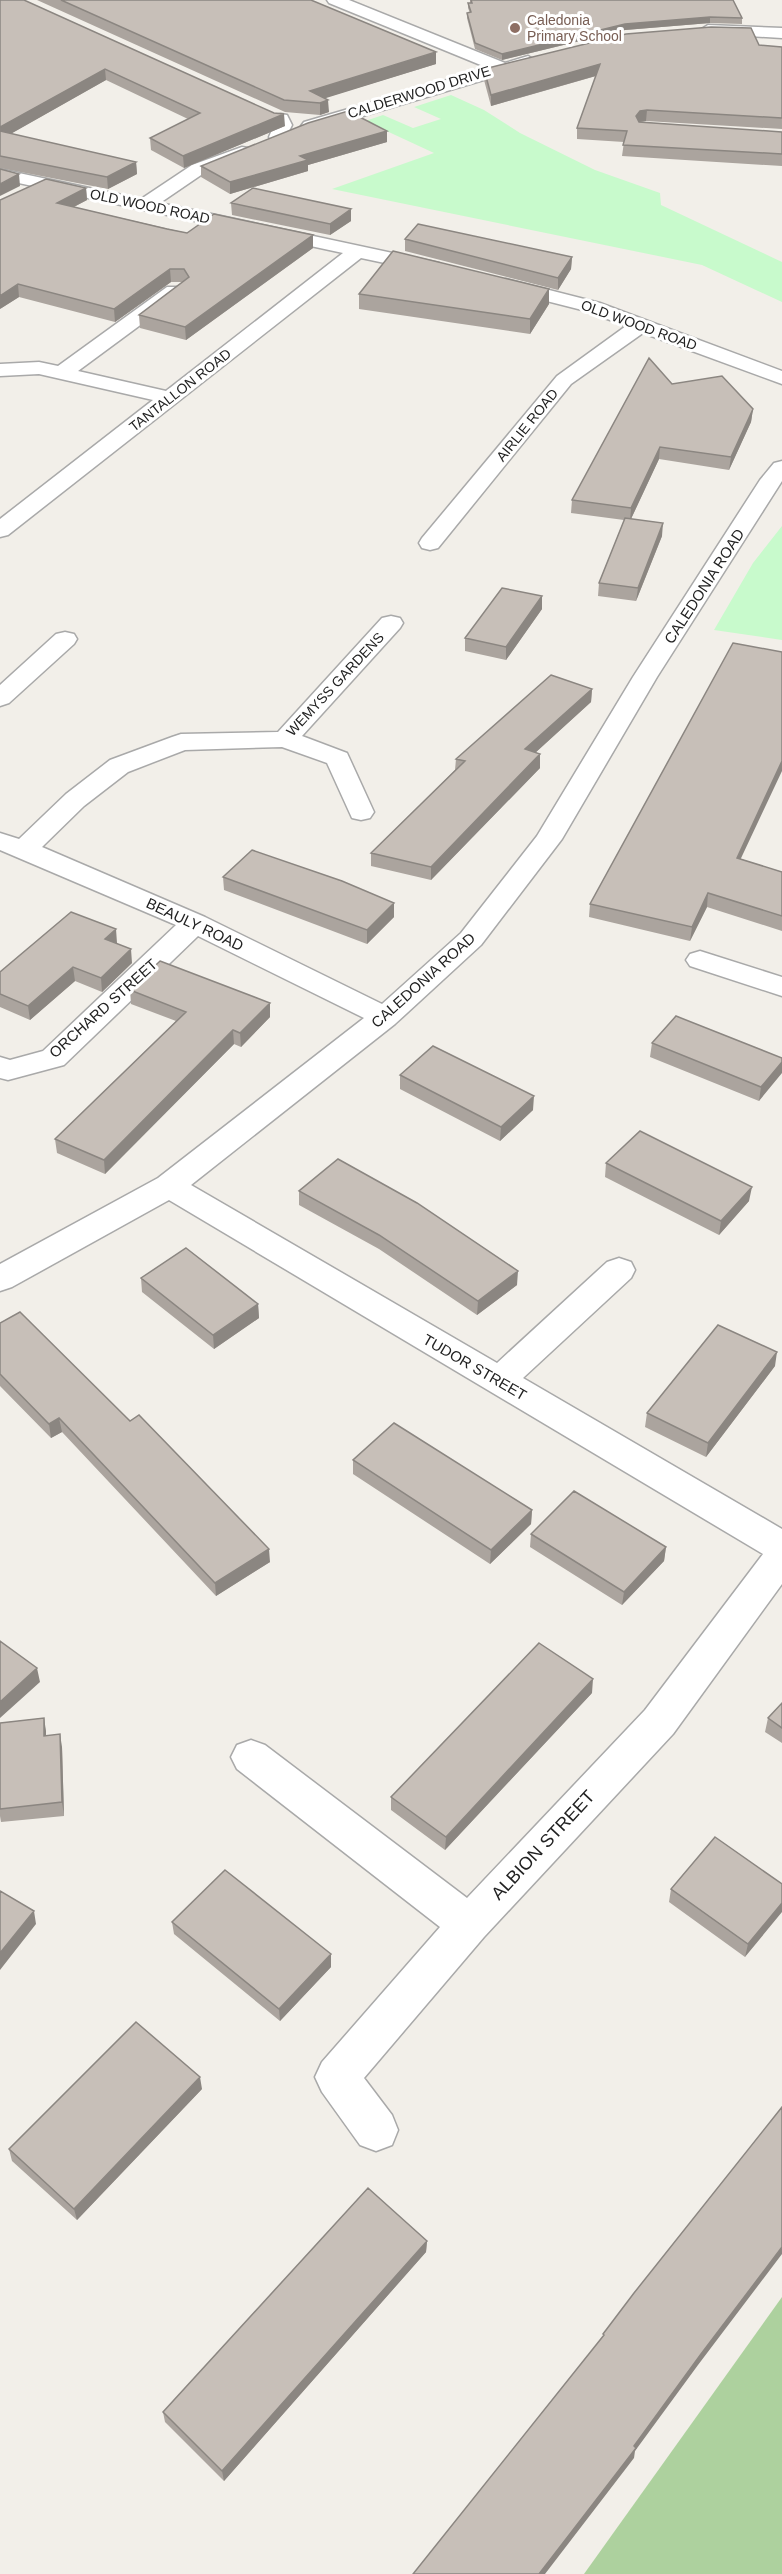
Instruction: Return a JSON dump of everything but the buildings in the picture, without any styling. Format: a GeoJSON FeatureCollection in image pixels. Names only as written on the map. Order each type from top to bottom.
{"type":"FeatureCollection","features":[{"type":"Feature","properties":{"kind":"street"},"geometry":{"type":"LineString","coordinates":[[335,0],[501,67]]}},
{"type":"Feature","properties":{"kind":"street"},"geometry":{"type":"LineString","coordinates":[[689,32],[710,30],[782,33]]}},
{"type":"Feature","properties":{"kind":"street","name":"CALDERWOOD DRIVE"},"geometry":{"type":"LineString","coordinates":[[144,205],[198,169],[278,137],[326,120],[501,67],[546,56]]}},
{"type":"Feature","properties":{"kind":"street"},"geometry":{"type":"LineString","coordinates":[[278,137],[283,125],[276,117],[326,120]]}},
{"type":"Feature","properties":{"kind":"street","name":"OLD WOOD ROAD"},"geometry":{"type":"LineString","coordinates":[[0,174],[454,272]]}},
{"type":"Feature","properties":{"kind":"street"},"geometry":{"type":"LineString","coordinates":[[17,197],[44,184]]}},
{"type":"Feature","properties":{"kind":"street","name":"TANTALLON ROAD"},"geometry":{"type":"LineString","coordinates":[[0,530],[359,250]]}},
{"type":"Feature","properties":{"kind":"street","name":"OLD WOOD ROAD"},"geometry":{"type":"LineString","coordinates":[[489,281],[593,307],[782,378]]}},
{"type":"Feature","properties":{"kind":"street"},"geometry":{"type":"LineString","coordinates":[[62,373],[178,288]]}},
{"type":"Feature","properties":{"kind":"street","name":"AIRLIE ROAD"},"geometry":{"type":"LineString","coordinates":[[430,543],[564,380],[640,325]]}},
{"type":"Feature","properties":{"kind":"street"},"geometry":{"type":"LineString","coordinates":[[0,370],[39,368],[170,398]]}},
{"type":"Feature","properties":{"kind":"street","name":"CALEDONIA ROAD"},"geometry":{"type":"LineString","coordinates":[[0,1278],[169,1186],[385,1017],[471,939],[549,839],[645,677],[771,480],[782,468]]}},
{"type":"Feature","properties":{"kind":"street","name":"WEMYSS GARDENS"},"geometry":{"type":"LineString","coordinates":[[12,845],[119,766],[181,742],[285,739],[391,623]]}},
{"type":"Feature","properties":{"kind":"street"},"geometry":{"type":"LineString","coordinates":[[0,698],[66,639]]}},
{"type":"Feature","properties":{"kind":"street"},"geometry":{"type":"LineString","coordinates":[[285,739],[338,758],[361,812]]}},
{"type":"Feature","properties":{"kind":"street","name":"BEAULY ROAD"},"geometry":{"type":"LineString","coordinates":[[12,845],[195,923],[385,1017]]}},
{"type":"Feature","properties":{"kind":"street","name":"ORCHARD STREET"},"geometry":{"type":"LineString","coordinates":[[0,1067],[8,1070],[53,1058],[195,923]]}},
{"type":"Feature","properties":{"kind":"street"},"geometry":{"type":"LineString","coordinates":[[700,960],[782,987]]}},
{"type":"Feature","properties":{"kind":"street","name":"TUDOR STREET"},"geometry":{"type":"LineString","coordinates":[[169,1186],[782,1546]]}},
{"type":"Feature","properties":{"kind":"street"},"geometry":{"type":"LineString","coordinates":[[499,1381],[619,1270]]}},
{"type":"Feature","properties":{"kind":"street","name":"ALBION STREET"},"geometry":{"type":"LineString","coordinates":[[376,2130],[337,2077],[469,1924],[659,1722],[782,1556]]}},
{"type":"Feature","properties":{"kind":"street"},"geometry":{"type":"LineString","coordinates":[[251,1757],[469,1924]]}},
{"type":"Feature","properties":{"kind":"green space"},"geometry":{"type":"Polygon","coordinates":[[[451,95],[484,110],[520,133],[595,170],[660,193],[661,205],[782,262],[782,302],[702,265],[332,189],[434,153],[365,121],[383,115],[413,128],[441,119],[414,107],[451,95]]]}},
{"type":"Feature","properties":{"kind":"green space"},"geometry":{"type":"Polygon","coordinates":[[[782,526],[782,640],[714,630],[753,563],[782,526]]]}},
{"type":"Feature","properties":{"kind":"green space"},"geometry":{"type":"Polygon","coordinates":[[[782,2297],[782,2574],[584,2574],[782,2297]]]}},
{"type":"Feature","properties":{"kind":"place","name":"Caledonia Primary School"},"geometry":{"type":"Point","coordinates":[515,28]}}]}
